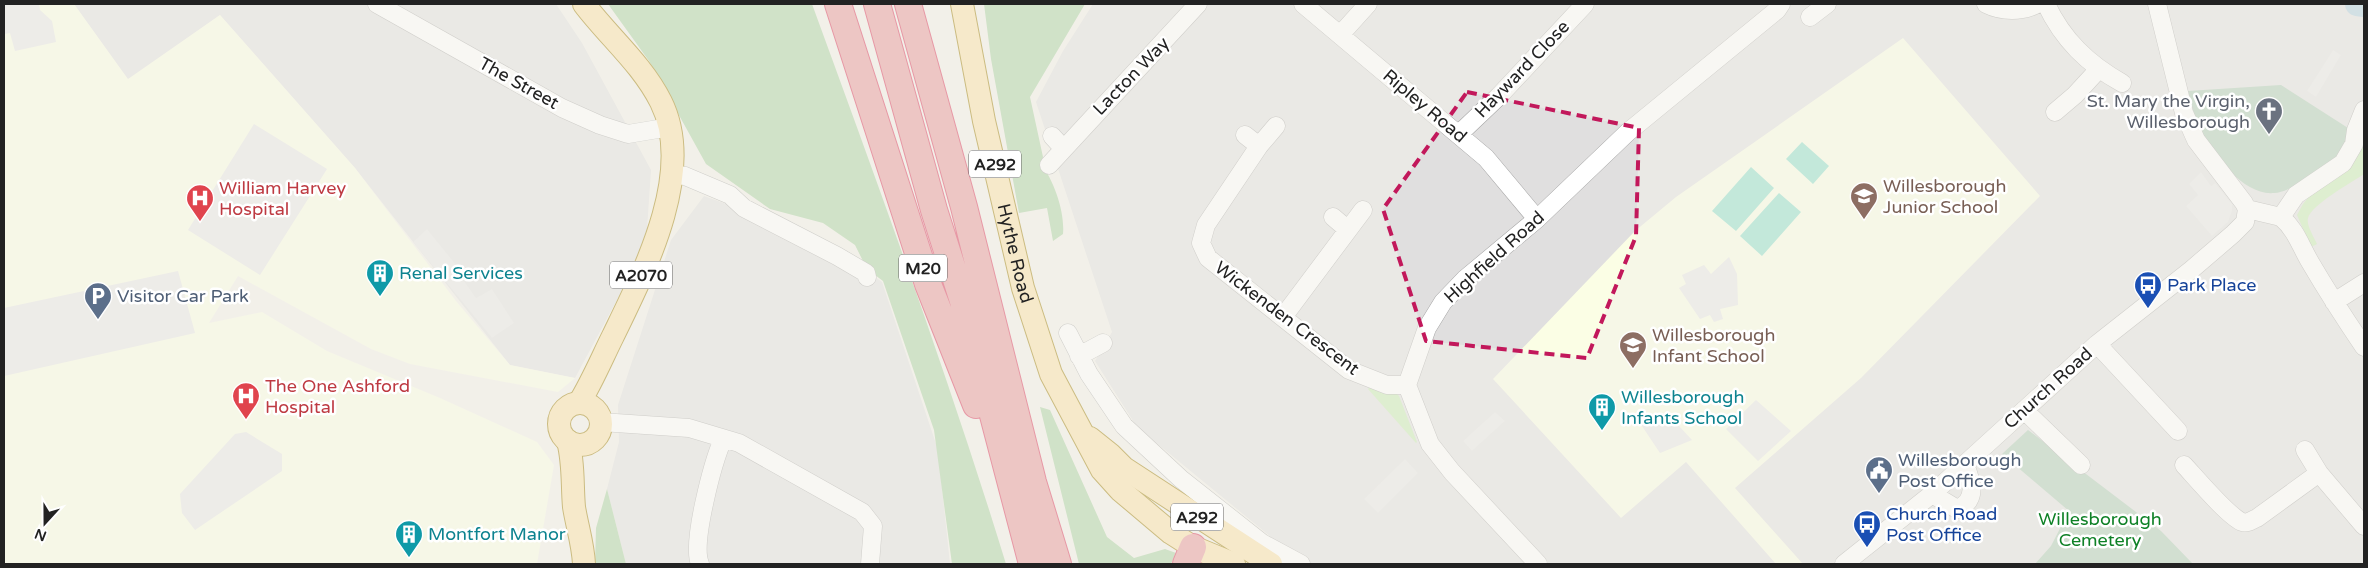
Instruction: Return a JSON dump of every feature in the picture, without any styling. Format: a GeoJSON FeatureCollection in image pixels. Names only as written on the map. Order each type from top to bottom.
{"type":"FeatureCollection","features":[{"type":"Feature","properties":{"kind":"highway","name":"M20"},"geometry":{"type":"LineString","coordinates":[[838,4],[928,284],[1018,513]]}},
{"type":"Feature","properties":{"kind":"highway","name":"M20"},"geometry":{"type":"LineString","coordinates":[[877,4],[934,210],[963,301],[1032,564]]}},
{"type":"Feature","properties":{"kind":"highway"},"geometry":{"type":"LineString","coordinates":[[908,4],[964,207],[1033,482],[1058,564]]}},
{"type":"Feature","properties":{"kind":"main road","name":"A2070"},"geometry":{"type":"LineString","coordinates":[[574,507],[592,417],[596,370],[635,291],[652,246],[667,199],[674,152],[670,127],[661,103],[645,76],[584,4]]}},
{"type":"Feature","properties":{"kind":"main road","name":"Hythe Road"},"geometry":{"type":"LineString","coordinates":[[962,4],[984,121],[1033,323],[1051,374],[1102,470],[1120,490],[1189,556],[1234,564]]}},
{"type":"Feature","properties":{"kind":"main road"},"geometry":{"type":"LineString","coordinates":[[566,408],[592,417],[580,445],[568,441],[560,431],[560,419],[566,408]]}},
{"type":"Feature","properties":{"kind":"main road","name":"Hythe Road"},"geometry":{"type":"LineString","coordinates":[[1084,434],[1110,454],[1124,468],[1271,564]]}},
{"type":"Feature","properties":{"kind":"main road","name":"A2070"},"geometry":{"type":"LineString","coordinates":[[568,441],[573,460],[574,507],[583,547],[584,564]]}},
{"type":"Feature","properties":{"kind":"main road"},"geometry":{"type":"LineString","coordinates":[[1124,468],[1145,497],[1190,531],[1194,539],[1189,556]]}},
{"type":"Feature","properties":{"kind":"street","name":"The Street"},"geometry":{"type":"LineString","coordinates":[[377,4],[562,108],[600,125],[628,134],[670,127]]}},
{"type":"Feature","properties":{"kind":"street","name":"Lacton Way"},"geometry":{"type":"LineString","coordinates":[[1049,165],[1058,142],[1198,4]]}},
{"type":"Feature","properties":{"kind":"street","name":"Ripley Road"},"geometry":{"type":"LineString","coordinates":[[1302,4],[1486,158],[1537,219]]}},
{"type":"Feature","properties":{"kind":"street"},"geometry":{"type":"LineString","coordinates":[[1340,35],[1368,4]]}},
{"type":"Feature","properties":{"kind":"street","name":"Hayward Close"},"geometry":{"type":"LineString","coordinates":[[1459,134],[1499,96],[1585,4]]}},
{"type":"Feature","properties":{"kind":"street","name":"Highfield Road"},"geometry":{"type":"LineString","coordinates":[[1407,385],[1427,328],[1443,302],[1465,279],[1537,219],[1628,132],[1782,4]]}},
{"type":"Feature","properties":{"kind":"street"},"geometry":{"type":"LineString","coordinates":[[1810,17],[1825,4]]}},
{"type":"Feature","properties":{"kind":"street"},"geometry":{"type":"LineString","coordinates":[[1986,4],[2014,10],[2029,8],[2037,4]]}},
{"type":"Feature","properties":{"kind":"street"},"geometry":{"type":"LineString","coordinates":[[2046,4],[2068,40],[2098,70],[2122,83]]}},
{"type":"Feature","properties":{"kind":"street"},"geometry":{"type":"LineString","coordinates":[[2157,4],[2184,113],[2196,140],[2247,209],[2281,217],[2295,230],[2307,257],[2364,347]]}},
{"type":"Feature","properties":{"kind":"street"},"geometry":{"type":"LineString","coordinates":[[2054,112],[2098,70]]}},
{"type":"Feature","properties":{"kind":"street"},"geometry":{"type":"LineString","coordinates":[[2281,217],[2296,195],[2343,163],[2354,144],[2356,130],[2364,110]]}},
{"type":"Feature","properties":{"kind":"street","name":"Wickenden Crescent"},"geometry":{"type":"LineString","coordinates":[[1276,126],[1259,146],[1206,225],[1201,242],[1208,258],[1348,370],[1387,385],[1407,385]]}},
{"type":"Feature","properties":{"kind":"street"},"geometry":{"type":"LineString","coordinates":[[1245,135],[1259,146]]}},
{"type":"Feature","properties":{"kind":"street"},"geometry":{"type":"LineString","coordinates":[[671,174],[685,176],[730,195],[744,208],[837,256],[866,273],[868,277]]}},
{"type":"Feature","properties":{"kind":"street","name":"Church Road"},"geometry":{"type":"LineString","coordinates":[[1844,564],[1932,494],[2097,344],[2191,270],[2233,234],[2245,222],[2247,209]]}},
{"type":"Feature","properties":{"kind":"street"},"geometry":{"type":"LineString","coordinates":[[1283,317],[1363,210]]}},
{"type":"Feature","properties":{"kind":"street"},"geometry":{"type":"LineString","coordinates":[[1333,217],[1347,229]]}},
{"type":"Feature","properties":{"kind":"street"},"geometry":{"type":"LineString","coordinates":[[2334,302],[2364,284]]}},
{"type":"Feature","properties":{"kind":"street"},"geometry":{"type":"LineString","coordinates":[[1068,333],[1089,374],[1124,426],[1181,479],[1262,542],[1301,564]]}},
{"type":"Feature","properties":{"kind":"street"},"geometry":{"type":"LineString","coordinates":[[1079,356],[1102,344]]}},
{"type":"Feature","properties":{"kind":"street"},"geometry":{"type":"LineString","coordinates":[[2097,344],[2178,431]]}},
{"type":"Feature","properties":{"kind":"street"},"geometry":{"type":"LineString","coordinates":[[1407,385],[1430,444],[1452,472],[1538,564]]}},
{"type":"Feature","properties":{"kind":"street"},"geometry":{"type":"LineString","coordinates":[[2024,410],[2081,465]]}},
{"type":"Feature","properties":{"kind":"street"},"geometry":{"type":"LineString","coordinates":[[592,417],[689,428],[739,443],[862,512],[873,526],[870,564]]}},
{"type":"Feature","properties":{"kind":"street"},"geometry":{"type":"LineString","coordinates":[[700,564],[696,546],[714,460],[723,439]]}},
{"type":"Feature","properties":{"kind":"street"},"geometry":{"type":"LineString","coordinates":[[2305,450],[2319,473],[2364,526]]}},
{"type":"Feature","properties":{"kind":"street"},"geometry":{"type":"LineString","coordinates":[[1932,494],[1957,509],[1965,506],[1972,495],[1972,481],[1965,464]]}},
{"type":"Feature","properties":{"kind":"street"},"geometry":{"type":"LineString","coordinates":[[2184,465],[2241,522],[2257,518],[2319,473]]}},
{"type":"Feature","properties":{"kind":"highlighted area"},"geometry":{"type":"Polygon","coordinates":[[[1467,92],[1639,128],[1636,236],[1587,358],[1426,341],[1383,209],[1467,92]]]}},
{"type":"Feature","properties":{"kind":"shaded area"},"geometry":{"type":"Polygon","coordinates":[[[4,4],[74,4],[128,79],[220,15],[355,168],[456,301],[510,365],[575,378],[558,392],[410,364],[371,349],[238,276],[209,323],[262,312],[327,351],[440,398],[537,442],[554,465],[537,564],[4,564],[4,4]]]}},
{"type":"Feature","properties":{"kind":"shaded area"},"geometry":{"type":"Polygon","coordinates":[[[4,4],[39,4],[40,10],[52,21],[56,42],[15,51],[10,33],[4,34],[4,4]]]}},
{"type":"Feature","properties":{"kind":"shaded area"},"geometry":{"type":"Polygon","coordinates":[[[74,4],[556,4],[582,43],[651,170],[647,229],[633,270],[575,378],[510,365],[355,168],[220,15],[128,80],[74,4]]]}},
{"type":"Feature","properties":{"kind":"shaded area"},"geometry":{"type":"Polygon","coordinates":[[[1093,4],[2364,4],[2364,564],[1252,564],[1271,537],[1137,427],[1095,361],[1112,332],[1036,102],[1063,51],[1093,4]]]}},
{"type":"Feature","properties":{"kind":"shaded area"},"geometry":{"type":"Polygon","coordinates":[[[1903,38],[2040,196],[1861,378],[1735,488],[1803,564],[1776,564],[1686,462],[1621,518],[1493,379],[1635,231],[1676,197],[1903,38]]]}},
{"type":"Feature","properties":{"kind":"shaded area"},"geometry":{"type":"Polygon","coordinates":[[[2333,50],[2341,55],[2316,97],[2307,91],[2333,50]]]}},
{"type":"Feature","properties":{"kind":"shaded area"},"geometry":{"type":"Polygon","coordinates":[[[254,124],[327,169],[260,275],[188,230],[254,124]]]}},
{"type":"Feature","properties":{"kind":"shaded area"},"geometry":{"type":"Polygon","coordinates":[[[2201,172],[2211,186],[2215,183],[2232,204],[2232,211],[2228,222],[2212,236],[2186,206],[2198,195],[2189,184],[2201,172]]]}},
{"type":"Feature","properties":{"kind":"shaded area"},"geometry":{"type":"Polygon","coordinates":[[[704,196],[816,236],[882,282],[938,450],[950,564],[626,564],[607,489],[619,442],[618,405],[671,240],[704,196]]]}},
{"type":"Feature","properties":{"kind":"shaded area"},"geometry":{"type":"Polygon","coordinates":[[[427,229],[457,266],[463,276],[462,278],[476,298],[492,289],[514,323],[492,338],[413,242],[427,229]]]}},
{"type":"Feature","properties":{"kind":"shaded area"},"geometry":{"type":"Polygon","coordinates":[[[1729,257],[1737,274],[1738,305],[1720,309],[1723,319],[1714,322],[1710,315],[1700,319],[1679,288],[1686,284],[1682,275],[1704,265],[1711,274],[1729,257]]]}},
{"type":"Feature","properties":{"kind":"shaded area","name":"Visitor Car Park"},"geometry":{"type":"Polygon","coordinates":[[[178,271],[195,333],[4,376],[4,308],[178,271]]]}},
{"type":"Feature","properties":{"kind":"shaded area"},"geometry":{"type":"Polygon","coordinates":[[[1756,400],[1791,431],[1758,461],[1726,429],[1756,400]]]}},
{"type":"Feature","properties":{"kind":"shaded area"},"geometry":{"type":"Polygon","coordinates":[[[1495,412],[1505,421],[1472,451],[1463,441],[1495,412]]]}},
{"type":"Feature","properties":{"kind":"shaded area"},"geometry":{"type":"Polygon","coordinates":[[[1666,412],[1692,440],[1660,453],[1640,423],[1666,412]]]}},
{"type":"Feature","properties":{"kind":"shaded area"},"geometry":{"type":"Polygon","coordinates":[[[246,432],[282,454],[282,471],[195,530],[182,513],[180,494],[235,434],[246,432]]]}},
{"type":"Feature","properties":{"kind":"shaded area"},"geometry":{"type":"Polygon","coordinates":[[[1405,459],[1418,473],[1378,513],[1364,499],[1405,459]]]}},
{"type":"Feature","properties":{"kind":"green space"},"geometry":{"type":"Polygon","coordinates":[[[608,4],[812,4],[937,353],[1006,564],[952,564],[934,430],[883,281],[867,269],[855,245],[823,223],[770,209],[706,164],[649,61],[608,4]]]}},
{"type":"Feature","properties":{"kind":"green space"},"geometry":{"type":"Polygon","coordinates":[[[984,4],[1085,4],[1030,97],[1043,157],[1041,163],[1054,188],[1062,216],[1063,234],[1053,241],[1047,208],[1019,213],[991,59],[984,4]]]}},
{"type":"Feature","properties":{"kind":"green space"},"geometry":{"type":"Polygon","coordinates":[[[2281,85],[2348,128],[2347,145],[2338,159],[2297,185],[2280,192],[2263,192],[2242,182],[2215,154],[2200,130],[2188,91],[2281,85]]]}},
{"type":"Feature","properties":{"kind":"green space"},"geometry":{"type":"Polygon","coordinates":[[[2364,128],[2364,174],[2324,200],[2311,213],[2308,218],[2308,224],[2317,244],[2311,247],[2297,215],[2303,204],[2364,128]]]}},
{"type":"Feature","properties":{"kind":"green space"},"geometry":{"type":"Polygon","coordinates":[[[1802,142],[1829,166],[1813,184],[1786,159],[1802,142]]]}},
{"type":"Feature","properties":{"kind":"green space"},"geometry":{"type":"Polygon","coordinates":[[[1751,167],[1774,188],[1736,231],[1712,211],[1751,167]]]}},
{"type":"Feature","properties":{"kind":"green space"},"geometry":{"type":"Polygon","coordinates":[[[1779,193],[1801,212],[1762,256],[1740,236],[1779,193]]]}},
{"type":"Feature","properties":{"kind":"green space"},"geometry":{"type":"Polygon","coordinates":[[[1370,386],[1395,392],[1399,396],[1416,443],[1368,389],[1370,386]]]}},
{"type":"Feature","properties":{"kind":"green space"},"geometry":{"type":"Polygon","coordinates":[[[1040,407],[1050,410],[1107,537],[1134,558],[1165,549],[1176,553],[1171,564],[1079,564],[1040,407]]]}},
{"type":"Feature","properties":{"kind":"green space","name":"Willesborough Cemetery"},"geometry":{"type":"Polygon","coordinates":[[[2028,430],[2161,531],[2193,564],[2035,564],[2051,546],[2069,511],[2002,454],[2028,430]]]}},
{"type":"Feature","properties":{"kind":"green space"},"geometry":{"type":"Polygon","coordinates":[[[607,489],[626,564],[595,564],[596,528],[607,489]]]}},
{"type":"Feature","properties":{"kind":"waterway"},"geometry":{"type":"LineString","coordinates":[[2357,4],[2364,5]]}},
{"type":"Feature","properties":{"kind":"place","name":"St. Mary the Virgin, Willesborough"},"geometry":{"type":"Point","coordinates":[2269,135]}},
{"type":"Feature","properties":{"kind":"place","name":"Willesborough Junior School"},"geometry":{"type":"Point","coordinates":[1864,220]}},
{"type":"Feature","properties":{"kind":"place","name":"William Harvey Hospital"},"geometry":{"type":"Point","coordinates":[200,222]}},
{"type":"Feature","properties":{"kind":"place","name":"Renal Services"},"geometry":{"type":"Point","coordinates":[380,297]}},
{"type":"Feature","properties":{"kind":"place","name":"Park Place"},"geometry":{"type":"Point","coordinates":[2148,309]}},
{"type":"Feature","properties":{"kind":"place","name":"Visitor Car Park"},"geometry":{"type":"Point","coordinates":[98,320]}},
{"type":"Feature","properties":{"kind":"place","name":"Willesborough Infant School"},"geometry":{"type":"Point","coordinates":[1633,369]}},
{"type":"Feature","properties":{"kind":"place","name":"The One Ashford Hospital"},"geometry":{"type":"Point","coordinates":[246,420]}},
{"type":"Feature","properties":{"kind":"place","name":"Willesborough Infants School"},"geometry":{"type":"Point","coordinates":[1602,431]}},
{"type":"Feature","properties":{"kind":"place","name":"Willesborough Post Office"},"geometry":{"type":"Point","coordinates":[1879,494]}},
{"type":"Feature","properties":{"kind":"place","name":"Church Road Post Office"},"geometry":{"type":"Point","coordinates":[1867,548]}},
{"type":"Feature","properties":{"kind":"place","name":"Montfort Manor"},"geometry":{"type":"Point","coordinates":[409,558]}}]}
